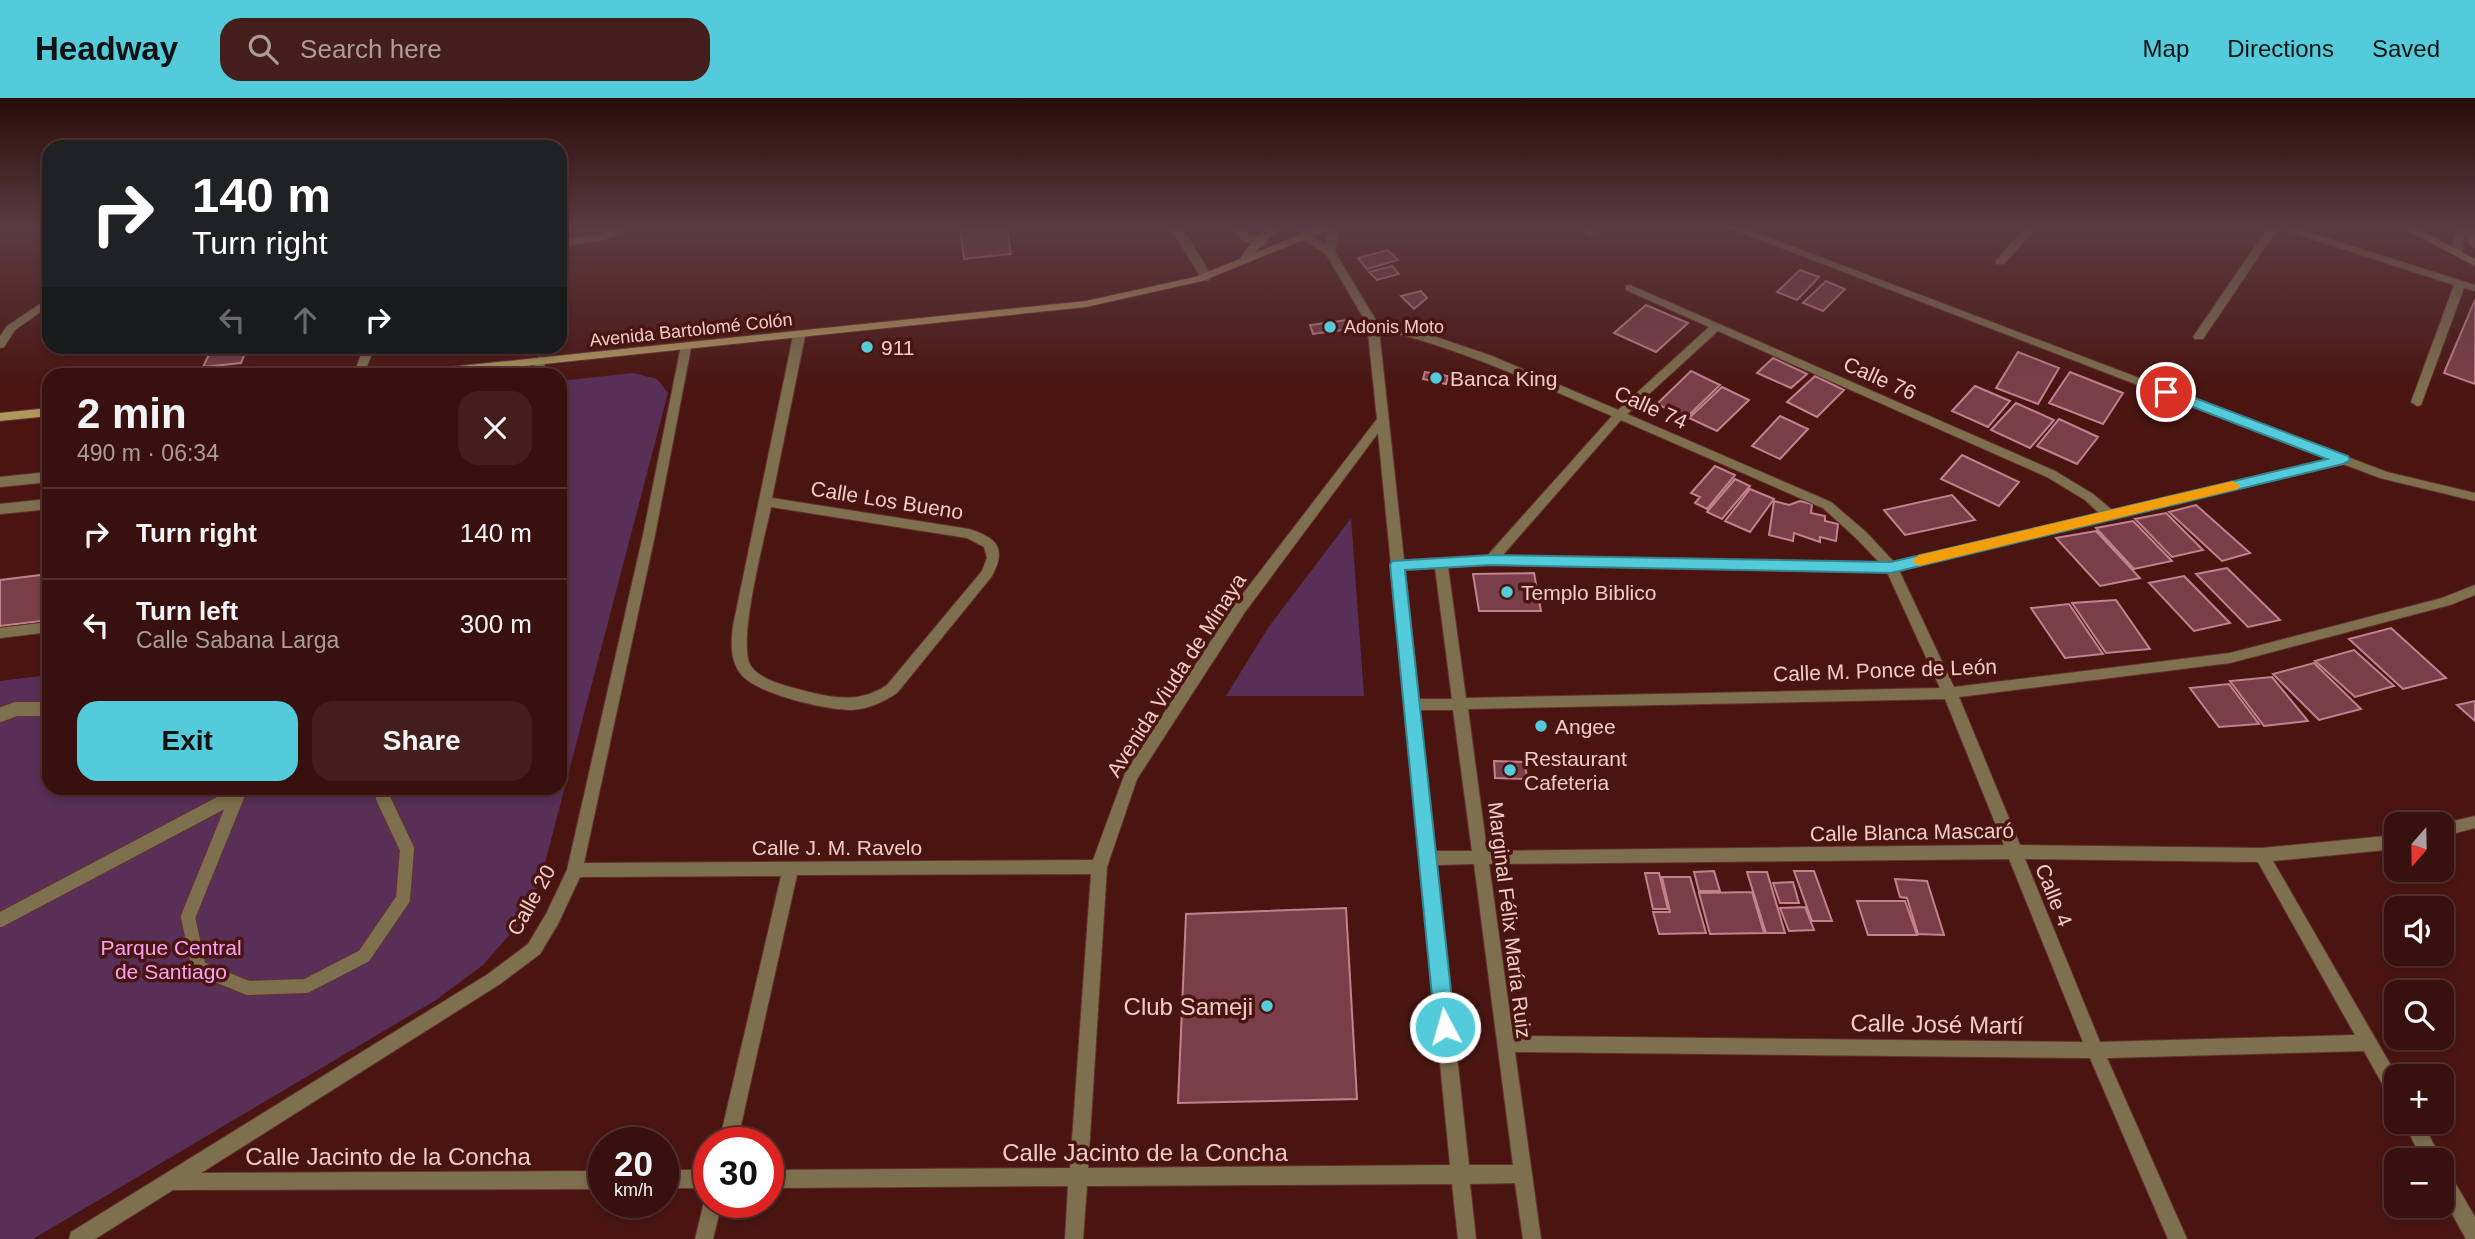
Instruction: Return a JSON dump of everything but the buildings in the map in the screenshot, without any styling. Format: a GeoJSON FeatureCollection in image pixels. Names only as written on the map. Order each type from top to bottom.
{"type":"FeatureCollection","features":[{"type":"Feature","properties":{"kind":"main road","name":"Avenida Bartolomé Colón"},"geometry":{"type":"LineString","coordinates":[[539,368],[685,348],[1086,304],[1135,295],[1190,280]]}},
{"type":"Feature","properties":{"kind":"main road"},"geometry":{"type":"LineString","coordinates":[[0,417],[42,413]]}},
{"type":"Feature","properties":{"kind":"street"},"geometry":{"type":"LineString","coordinates":[[1347,280],[1373,324],[1466,1239]]}},
{"type":"Feature","properties":{"kind":"street"},"geometry":{"type":"LineString","coordinates":[[1872,280],[2343,460],[2418,485],[2475,497]]}},
{"type":"Feature","properties":{"kind":"street"},"geometry":{"type":"LineString","coordinates":[[2199,337],[2237,280]]}},
{"type":"Feature","properties":{"kind":"street"},"geometry":{"type":"LineString","coordinates":[[2448,280],[2475,288]]}},
{"type":"Feature","properties":{"kind":"street"},"geometry":{"type":"LineString","coordinates":[[2417,402],[2460,284]]}},
{"type":"Feature","properties":{"kind":"street","name":"Calle 76"},"geometry":{"type":"LineString","coordinates":[[1630,288],[2051,474],[2089,497],[2109,515]]}},
{"type":"Feature","properties":{"kind":"street"},"geometry":{"type":"LineString","coordinates":[[0,345],[11,328],[42,306]]}},
{"type":"Feature","properties":{"kind":"street","name":"Calle 74"},"geometry":{"type":"LineString","coordinates":[[1373,324],[1423,336],[1488,358],[1827,505],[1861,535],[1891,567]]}},
{"type":"Feature","properties":{"kind":"street"},"geometry":{"type":"LineString","coordinates":[[1491,560],[1620,414],[1716,327]]}},
{"type":"Feature","properties":{"kind":"street","name":"Calle Los Bueno"},"geometry":{"type":"LineString","coordinates":[[766,502],[969,534],[986,540],[993,548],[994,560],[987,573],[892,689],[880,698],[866,703],[836,704],[766,684],[750,675],[741,662],[738,646],[740,626],[799,336]]}},
{"type":"Feature","properties":{"kind":"street","name":"Calle 20"},"geometry":{"type":"LineString","coordinates":[[87,1236],[494,979],[534,949],[552,919],[575,870],[649,535],[685,348]]}},
{"type":"Feature","properties":{"kind":"street","name":"Avenida Viuda de Minaya"},"geometry":{"type":"LineString","coordinates":[[1074,1239],[1099,867],[1130,777],[1240,608],[1382,420]]}},
{"type":"Feature","properties":{"kind":"street"},"geometry":{"type":"LineString","coordinates":[[1397,565],[1441,565],[1491,560],[1891,567],[2343,460]]}},
{"type":"Feature","properties":{"kind":"street","name":"Marginal Félix María Ruiz"},"geometry":{"type":"LineString","coordinates":[[1441,565],[1532,1239]]}},
{"type":"Feature","properties":{"kind":"street","name":"Calle 4"},"geometry":{"type":"LineString","coordinates":[[1891,567],[1950,693],[2095,1050],[2178,1239]]}},
{"type":"Feature","properties":{"kind":"street","name":"Calle M. Ponce de León"},"geometry":{"type":"LineString","coordinates":[[1412,705],[1950,693],[2230,658],[2445,602],[2475,590]]}},
{"type":"Feature","properties":{"kind":"street"},"geometry":{"type":"LineString","coordinates":[[2454,828],[2475,822]]}},
{"type":"Feature","properties":{"kind":"street","name":"Calle Blanca Mascaró"},"geometry":{"type":"LineString","coordinates":[[1428,858],[2014,852],[2262,855],[2384,843]]}},
{"type":"Feature","properties":{"kind":"street"},"geometry":{"type":"LineString","coordinates":[[2262,855],[2384,1072]]}},
{"type":"Feature","properties":{"kind":"street","name":"Calle J. M. Ravelo"},"geometry":{"type":"LineString","coordinates":[[575,870],[1099,867]]}},
{"type":"Feature","properties":{"kind":"street"},"geometry":{"type":"LineString","coordinates":[[731,1127],[791,868]]}},
{"type":"Feature","properties":{"kind":"street","name":"Calle José Martí"},"geometry":{"type":"LineString","coordinates":[[1504,1044],[2095,1050],[2368,1043]]}},
{"type":"Feature","properties":{"kind":"street","name":"Calle Jacinto de la Concha"},"geometry":{"type":"LineString","coordinates":[[784,1179],[1522,1174]]}},
{"type":"Feature","properties":{"kind":"street","name":"Calle Jacinto de la Concha"},"geometry":{"type":"LineString","coordinates":[[173,1182],[588,1180]]}},
{"type":"Feature","properties":{"kind":"street"},"geometry":{"type":"LineString","coordinates":[[2454,1198],[2475,1236]]}},
{"type":"Feature","properties":{"kind":"street"},"geometry":{"type":"LineString","coordinates":[[704,1239],[709,1218]]}},
{"type":"Feature","properties":{"kind":"lane"},"geometry":{"type":"LineString","coordinates":[[0,482],[42,478]]}},
{"type":"Feature","properties":{"kind":"lane"},"geometry":{"type":"LineString","coordinates":[[2,511],[42,505]]}},
{"type":"Feature","properties":{"kind":"lane"},"geometry":{"type":"LineString","coordinates":[[0,633],[42,628]]}},
{"type":"Feature","properties":{"kind":"lane"},"geometry":{"type":"LineString","coordinates":[[0,715],[16,709],[42,709]]}},
{"type":"Feature","properties":{"kind":"lane"},"geometry":{"type":"LineString","coordinates":[[0,920],[234,795]]}},
{"type":"Feature","properties":{"kind":"lane"},"geometry":{"type":"LineString","coordinates":[[239,795],[188,917],[199,968],[248,988],[306,986],[364,956],[403,900],[407,849],[384,795]]}},
{"type":"Feature","properties":{"kind":"green space","name":"Parque Central de Santiago"},"geometry":{"type":"Polygon","coordinates":[[[633,373],[657,379],[668,393],[567,779],[567,380],[633,373]]]}},
{"type":"Feature","properties":{"kind":"green space"},"geometry":{"type":"Polygon","coordinates":[[[1351,518],[1364,696],[1226,696],[1268,628],[1351,518]]]}},
{"type":"Feature","properties":{"kind":"green space","name":"Parque Central de Santiago"},"geometry":{"type":"Polygon","coordinates":[[[42,676],[42,795],[563,795],[540,882],[519,924],[483,965],[436,1000],[33,1239],[0,1239],[0,681],[42,676]]]}},
{"type":"Feature","properties":{"kind":"slow traffic"},"geometry":{"type":"LineString","coordinates":[[1919,561],[2233,486]]}},
{"type":"Feature","properties":{"kind":"place","name":"Adonis Moto"},"geometry":{"type":"Point","coordinates":[1330,327]}},
{"type":"Feature","properties":{"kind":"place","name":"911"},"geometry":{"type":"Point","coordinates":[867,347]}},
{"type":"Feature","properties":{"kind":"place","name":"Banca King"},"geometry":{"type":"Point","coordinates":[1436,378]}},
{"type":"Feature","properties":{"kind":"place","name":"Templo Biblico"},"geometry":{"type":"Point","coordinates":[1507,592]}},
{"type":"Feature","properties":{"kind":"place","name":"Angee"},"geometry":{"type":"Point","coordinates":[1541,726]}},
{"type":"Feature","properties":{"kind":"place","name":"Restaurant Cafeteria"},"geometry":{"type":"Point","coordinates":[1510,770]}},
{"type":"Feature","properties":{"kind":"place","name":"Club Sameji"},"geometry":{"type":"Point","coordinates":[1267,1006]}},
{"type":"Feature","properties":{"kind":"route"},"geometry":{"type":"LineString","coordinates":[[1445,1027],[1397,565],[1441,565],[1491,560],[1891,567],[2343,460],[2166,392]]}}]}
